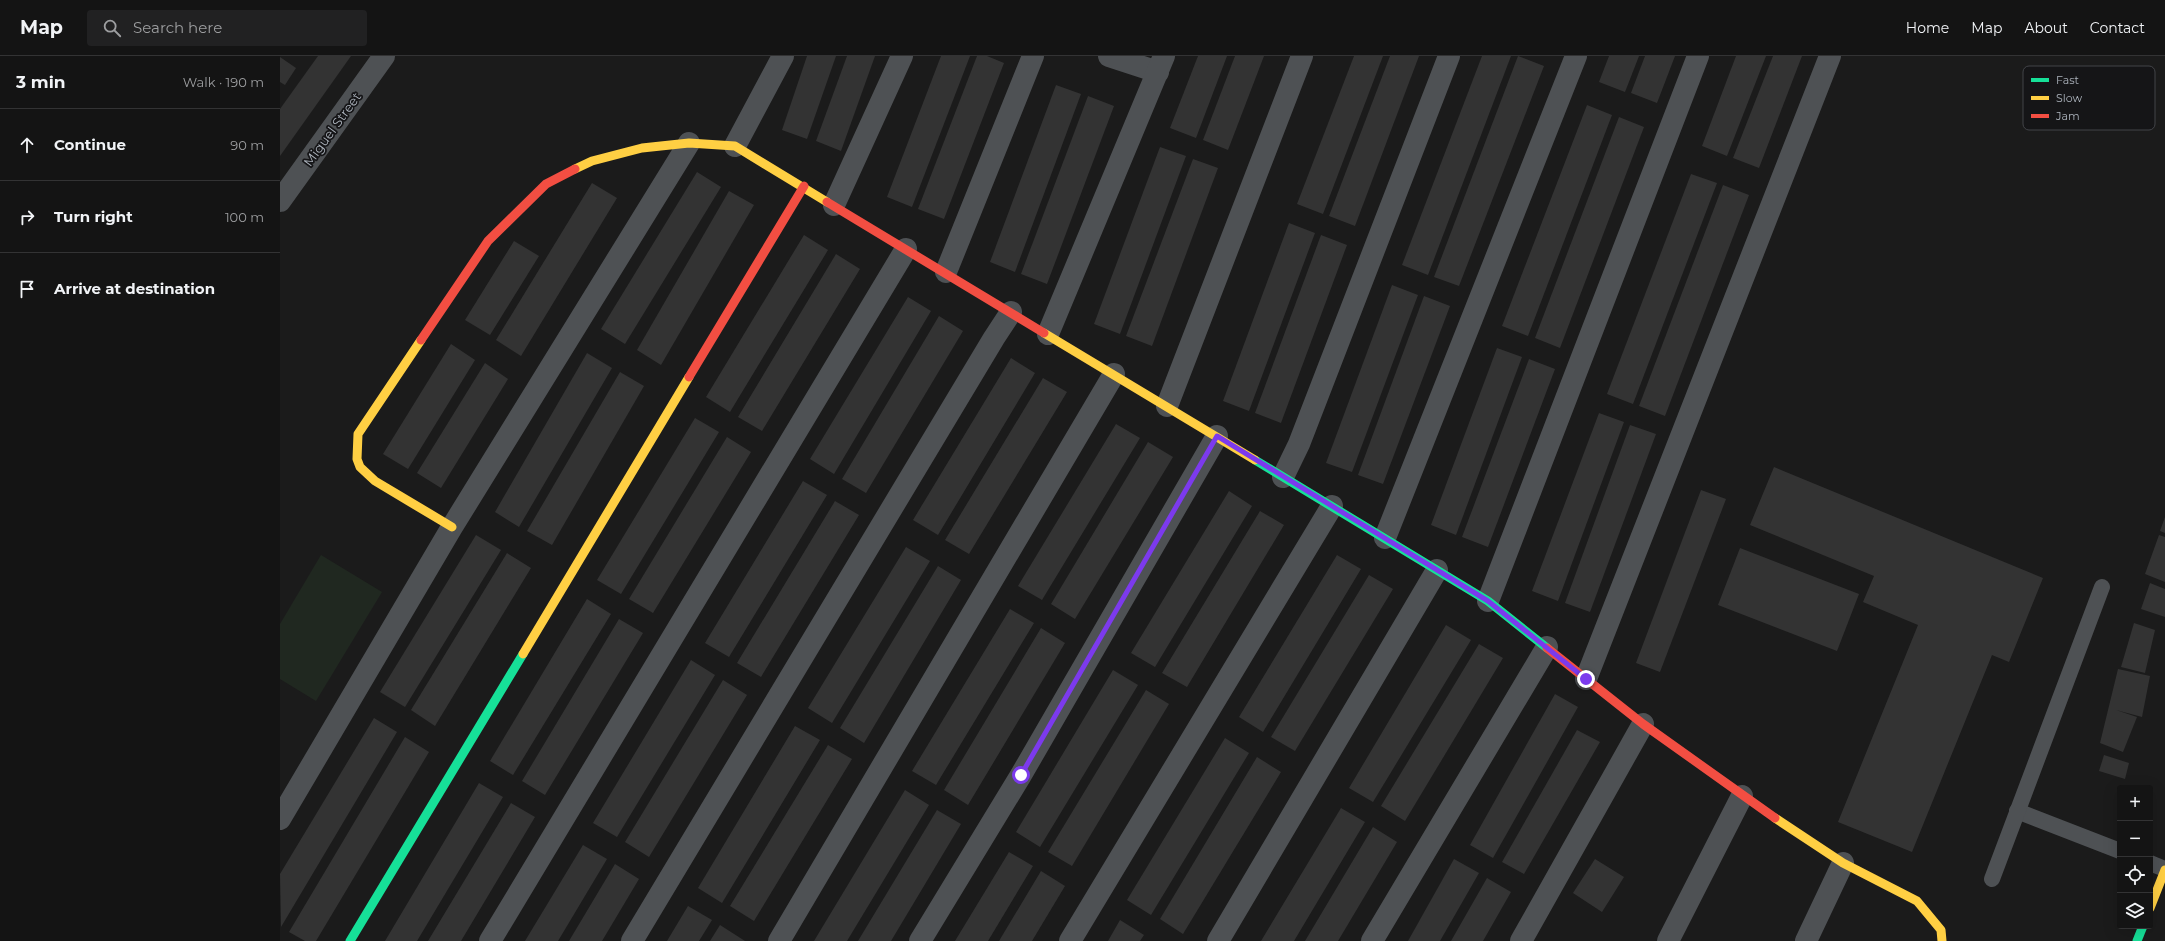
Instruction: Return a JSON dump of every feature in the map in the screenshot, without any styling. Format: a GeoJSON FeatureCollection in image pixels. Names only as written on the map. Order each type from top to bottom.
{"type":"FeatureCollection","features":[{"type":"Feature","properties":{"kind":"street","name":"Miguel Street"},"geometry":{"type":"LineString","coordinates":[[280,201],[384,56]]}},
{"type":"Feature","properties":{"kind":"street"},"geometry":{"type":"LineString","coordinates":[[735,146],[783,56]]}},
{"type":"Feature","properties":{"kind":"street"},"geometry":{"type":"LineString","coordinates":[[834,205],[902,56]]}},
{"type":"Feature","properties":{"kind":"street"},"geometry":{"type":"LineString","coordinates":[[946,272],[1033,56]]}},
{"type":"Feature","properties":{"kind":"street"},"geometry":{"type":"LineString","coordinates":[[1048,334],[1161,64],[1110,56]]}},
{"type":"Feature","properties":{"kind":"street"},"geometry":{"type":"LineString","coordinates":[[1166,406],[1302,56]]}},
{"type":"Feature","properties":{"kind":"street"},"geometry":{"type":"LineString","coordinates":[[1283,476],[1299,444],[1449,56]]}},
{"type":"Feature","properties":{"kind":"street"},"geometry":{"type":"LineString","coordinates":[[1385,538],[1576,56]]}},
{"type":"Feature","properties":{"kind":"street"},"geometry":{"type":"LineString","coordinates":[[1488,601],[1698,56]]}},
{"type":"Feature","properties":{"kind":"street"},"geometry":{"type":"LineString","coordinates":[[1586,679],[1830,56]]}},
{"type":"Feature","properties":{"kind":"street"},"geometry":{"type":"LineString","coordinates":[[280,819],[452,527],[689,143]]}},
{"type":"Feature","properties":{"kind":"street"},"geometry":{"type":"LineString","coordinates":[[452,527],[373,481],[360,469],[356,452],[358,434],[488,241],[546,184],[592,161],[642,148],[689,143],[735,146],[804,186],[1488,601],[1642,724],[1742,796],[1843,863],[1917,901],[1933,918],[1941,930],[1942,941]]}},
{"type":"Feature","properties":{"kind":"street"},"geometry":{"type":"LineString","coordinates":[[350,941],[804,186]]}},
{"type":"Feature","properties":{"kind":"street"},"geometry":{"type":"LineString","coordinates":[[490,941],[906,249]]}},
{"type":"Feature","properties":{"kind":"street"},"geometry":{"type":"LineString","coordinates":[[632,941],[1011,312]]}},
{"type":"Feature","properties":{"kind":"street"},"geometry":{"type":"LineString","coordinates":[[779,941],[1114,374]]}},
{"type":"Feature","properties":{"kind":"street"},"geometry":{"type":"LineString","coordinates":[[920,941],[1021,775],[1217,436]]}},
{"type":"Feature","properties":{"kind":"street"},"geometry":{"type":"LineString","coordinates":[[1070,941],[1332,506]]}},
{"type":"Feature","properties":{"kind":"street"},"geometry":{"type":"LineString","coordinates":[[1218,941],[1437,570]]}},
{"type":"Feature","properties":{"kind":"street"},"geometry":{"type":"LineString","coordinates":[[1372,941],[1547,647]]}},
{"type":"Feature","properties":{"kind":"street"},"geometry":{"type":"LineString","coordinates":[[1521,941],[1642,724]]}},
{"type":"Feature","properties":{"kind":"street"},"geometry":{"type":"LineString","coordinates":[[1668,941],[1742,796]]}},
{"type":"Feature","properties":{"kind":"street"},"geometry":{"type":"LineString","coordinates":[[1806,941],[1843,863]]}},
{"type":"Feature","properties":{"kind":"street"},"geometry":{"type":"LineString","coordinates":[[2153,900],[2165,870]]}},
{"type":"Feature","properties":{"kind":"street"},"geometry":{"type":"LineString","coordinates":[[2137,941],[2142,929]]}},
{"type":"Feature","properties":{"kind":"lane"},"geometry":{"type":"LineString","coordinates":[[1992,879],[2102,587]]}},
{"type":"Feature","properties":{"kind":"lane"},"geometry":{"type":"LineString","coordinates":[[2017,811],[2117,850]]}},
{"type":"Feature","properties":{"kind":"lane"},"geometry":{"type":"LineString","coordinates":[[2153,864],[2165,870]]}},
{"type":"Feature","properties":{"kind":"shaded area"},"geometry":{"type":"Polygon","coordinates":[[[321,555],[382,592],[316,701],[280,679],[280,624],[321,555]]]}},
{"type":"Feature","properties":{"kind":"building"},"geometry":{"type":"Polygon","coordinates":[[[318,56],[351,56],[280,156],[280,109],[318,56]]]}},
{"type":"Feature","properties":{"kind":"building"},"geometry":{"type":"Polygon","coordinates":[[[807,56],[836,56],[807,139],[782,130],[807,56]]]}},
{"type":"Feature","properties":{"kind":"building"},"geometry":{"type":"Polygon","coordinates":[[[847,56],[875,56],[841,151],[816,141],[847,56]]]}},
{"type":"Feature","properties":{"kind":"building"},"geometry":{"type":"Polygon","coordinates":[[[941,56],[970,56],[912,207],[887,197],[941,56]]]}},
{"type":"Feature","properties":{"kind":"building"},"geometry":{"type":"Polygon","coordinates":[[[977,56],[987,56],[1004,63],[944,219],[918,209],[977,56]]]}},
{"type":"Feature","properties":{"kind":"building"},"geometry":{"type":"Polygon","coordinates":[[[1198,56],[1227,56],[1196,138],[1170,128],[1198,56]]]}},
{"type":"Feature","properties":{"kind":"building"},"geometry":{"type":"Polygon","coordinates":[[[1235,56],[1264,56],[1228,150],[1203,140],[1235,56]]]}},
{"type":"Feature","properties":{"kind":"building"},"geometry":{"type":"Polygon","coordinates":[[[1354,56],[1383,56],[1323,214],[1297,204],[1354,56]]]}},
{"type":"Feature","properties":{"kind":"building"},"geometry":{"type":"Polygon","coordinates":[[[1390,56],[1419,56],[1355,226],[1329,216],[1390,56]]]}},
{"type":"Feature","properties":{"kind":"building"},"geometry":{"type":"Polygon","coordinates":[[[1482,56],[1511,56],[1428,275],[1402,265],[1482,56]]]}},
{"type":"Feature","properties":{"kind":"building"},"geometry":{"type":"Polygon","coordinates":[[[1518,56],[1544,66],[1459,286],[1434,277],[1518,56]]]}},
{"type":"Feature","properties":{"kind":"building"},"geometry":{"type":"Polygon","coordinates":[[[1609,56],[1639,56],[1625,92],[1599,82],[1609,56]]]}},
{"type":"Feature","properties":{"kind":"building"},"geometry":{"type":"Polygon","coordinates":[[[1645,56],[1675,56],[1657,103],[1631,93],[1645,56]]]}},
{"type":"Feature","properties":{"kind":"building"},"geometry":{"type":"Polygon","coordinates":[[[1736,56],[1766,56],[1727,156],[1702,146],[1736,56]]]}},
{"type":"Feature","properties":{"kind":"building"},"geometry":{"type":"Polygon","coordinates":[[[1773,56],[1802,56],[1759,168],[1733,158],[1773,56]]]}},
{"type":"Feature","properties":{"kind":"building"},"geometry":{"type":"Polygon","coordinates":[[[280,57],[296,68],[285,85],[280,82],[280,57]]]}},
{"type":"Feature","properties":{"kind":"building"},"geometry":{"type":"Polygon","coordinates":[[[1056,85],[1081,94],[1015,272],[990,262],[1056,85]]]}},
{"type":"Feature","properties":{"kind":"building"},"geometry":{"type":"Polygon","coordinates":[[[1088,96],[1114,106],[1047,284],[1021,274],[1088,96]]]}},
{"type":"Feature","properties":{"kind":"building"},"geometry":{"type":"Polygon","coordinates":[[[1587,105],[1612,115],[1528,336],[1502,326],[1587,105]]]}},
{"type":"Feature","properties":{"kind":"building"},"geometry":{"type":"Polygon","coordinates":[[[1619,117],[1644,127],[1560,348],[1535,338],[1619,117]]]}},
{"type":"Feature","properties":{"kind":"building"},"geometry":{"type":"Polygon","coordinates":[[[1160,147],[1186,156],[1120,334],[1094,324],[1160,147]]]}},
{"type":"Feature","properties":{"kind":"building"},"geometry":{"type":"Polygon","coordinates":[[[1193,159],[1218,168],[1152,346],[1126,336],[1193,159]]]}},
{"type":"Feature","properties":{"kind":"building"},"geometry":{"type":"Polygon","coordinates":[[[697,172],[721,187],[625,344],[601,329],[697,172]]]}},
{"type":"Feature","properties":{"kind":"building"},"geometry":{"type":"Polygon","coordinates":[[[1691,174],[1717,183],[1633,404],[1607,394],[1691,174]]]}},
{"type":"Feature","properties":{"kind":"building"},"geometry":{"type":"Polygon","coordinates":[[[592,183],[617,198],[521,356],[496,340],[592,183]]]}},
{"type":"Feature","properties":{"kind":"building"},"geometry":{"type":"Polygon","coordinates":[[[1723,185],[1749,195],[1665,416],[1639,406],[1723,185]]]}},
{"type":"Feature","properties":{"kind":"building"},"geometry":{"type":"Polygon","coordinates":[[[729,191],[754,205],[661,365],[637,350],[729,191]]]}},
{"type":"Feature","properties":{"kind":"building"},"geometry":{"type":"Polygon","coordinates":[[[1289,223],[1315,233],[1249,411],[1223,401],[1289,223]]]}},
{"type":"Feature","properties":{"kind":"building"},"geometry":{"type":"Polygon","coordinates":[[[804,235],[828,250],[730,412],[706,397],[804,235]]]}},
{"type":"Feature","properties":{"kind":"building"},"geometry":{"type":"Polygon","coordinates":[[[1321,235],[1347,245],[1281,423],[1255,413],[1321,235]]]}},
{"type":"Feature","properties":{"kind":"building"},"geometry":{"type":"Polygon","coordinates":[[[514,241],[539,256],[490,335],[465,320],[514,241]]]}},
{"type":"Feature","properties":{"kind":"building"},"geometry":{"type":"Polygon","coordinates":[[[836,254],[860,269],[762,431],[738,417],[836,254]]]}},
{"type":"Feature","properties":{"kind":"building"},"geometry":{"type":"Polygon","coordinates":[[[1392,285],[1418,295],[1352,472],[1326,463],[1392,285]]]}},
{"type":"Feature","properties":{"kind":"building"},"geometry":{"type":"Polygon","coordinates":[[[1424,296],[1450,306],[1383,484],[1358,475],[1424,296]]]}},
{"type":"Feature","properties":{"kind":"building"},"geometry":{"type":"Polygon","coordinates":[[[908,297],[931,311],[834,474],[810,459],[908,297]]]}},
{"type":"Feature","properties":{"kind":"building"},"geometry":{"type":"Polygon","coordinates":[[[939,316],[963,331],[866,493],[842,479],[939,316]]]}},
{"type":"Feature","properties":{"kind":"building"},"geometry":{"type":"Polygon","coordinates":[[[451,344],[475,360],[408,469],[383,454],[451,344]]]}},
{"type":"Feature","properties":{"kind":"building"},"geometry":{"type":"Polygon","coordinates":[[[1497,348],[1522,357],[1456,535],[1431,525],[1497,348]]]}},
{"type":"Feature","properties":{"kind":"building"},"geometry":{"type":"Polygon","coordinates":[[[587,353],[612,368],[519,527],[495,512],[587,353]]]}},
{"type":"Feature","properties":{"kind":"building"},"geometry":{"type":"Polygon","coordinates":[[[1011,358],[1035,373],[938,535],[913,520],[1011,358]]]}},
{"type":"Feature","properties":{"kind":"building"},"geometry":{"type":"Polygon","coordinates":[[[1529,359],[1555,369],[1488,547],[1462,537],[1529,359]]]}},
{"type":"Feature","properties":{"kind":"building"},"geometry":{"type":"Polygon","coordinates":[[[485,363],[508,379],[441,488],[417,473],[485,363]]]}},
{"type":"Feature","properties":{"kind":"building"},"geometry":{"type":"Polygon","coordinates":[[[620,372],[644,386],[552,545],[527,531],[620,372]]]}},
{"type":"Feature","properties":{"kind":"building"},"geometry":{"type":"Polygon","coordinates":[[[1043,378],[1067,392],[969,554],[945,540],[1043,378]]]}},
{"type":"Feature","properties":{"kind":"building"},"geometry":{"type":"Polygon","coordinates":[[[1599,413],[1624,422],[1558,601],[1532,591],[1599,413]]]}},
{"type":"Feature","properties":{"kind":"building"},"geometry":{"type":"Polygon","coordinates":[[[695,418],[719,432],[621,594],[597,580],[695,418]]]}},
{"type":"Feature","properties":{"kind":"building"},"geometry":{"type":"Polygon","coordinates":[[[1116,424],[1140,438],[1042,600],[1018,586],[1116,424]]]}},
{"type":"Feature","properties":{"kind":"building"},"geometry":{"type":"Polygon","coordinates":[[[1630,425],[1656,434],[1590,612],[1565,603],[1630,425]]]}},
{"type":"Feature","properties":{"kind":"building"},"geometry":{"type":"Polygon","coordinates":[[[727,437],[751,452],[653,613],[629,599],[727,437]]]}},
{"type":"Feature","properties":{"kind":"building"},"geometry":{"type":"Polygon","coordinates":[[[1148,442],[1173,457],[1075,619],[1051,604],[1148,442]]]}},
{"type":"Feature","properties":{"kind":"building"},"geometry":{"type":"Polygon","coordinates":[[[1774,467],[2043,578],[2009,662],[1992,655],[1912,852],[1838,822],[1918,625],[1863,602],[1874,576],[1750,525],[1774,467]]]}},
{"type":"Feature","properties":{"kind":"building"},"geometry":{"type":"Polygon","coordinates":[[[803,481],[827,495],[729,657],[705,643],[803,481]]]}},
{"type":"Feature","properties":{"kind":"building"},"geometry":{"type":"Polygon","coordinates":[[[1701,490],[1726,499],[1660,672],[1636,663],[1701,490]]]}},
{"type":"Feature","properties":{"kind":"building"},"geometry":{"type":"Polygon","coordinates":[[[1229,491],[1252,506],[1155,667],[1131,653],[1229,491]]]}},
{"type":"Feature","properties":{"kind":"building"},"geometry":{"type":"Polygon","coordinates":[[[835,501],[859,515],[761,677],[737,663],[835,501]]]}},
{"type":"Feature","properties":{"kind":"building"},"geometry":{"type":"Polygon","coordinates":[[[1260,511],[1284,525],[1187,687],[1162,673],[1260,511]]]}},
{"type":"Feature","properties":{"kind":"building"},"geometry":{"type":"Polygon","coordinates":[[[2165,517],[2165,533],[2160,531],[2165,517]]]}},
{"type":"Feature","properties":{"kind":"building"},"geometry":{"type":"Polygon","coordinates":[[[476,535],[501,550],[405,707],[380,692],[476,535]]]}},
{"type":"Feature","properties":{"kind":"building"},"geometry":{"type":"Polygon","coordinates":[[[2159,535],[2165,537],[2165,582],[2145,574],[2159,535]]]}},
{"type":"Feature","properties":{"kind":"building"},"geometry":{"type":"Polygon","coordinates":[[[906,547],[930,561],[832,723],[808,708],[906,547]]]}},
{"type":"Feature","properties":{"kind":"building"},"geometry":{"type":"Polygon","coordinates":[[[1740,548],[1859,594],[1837,651],[1718,605],[1740,548]]]}},
{"type":"Feature","properties":{"kind":"building"},"geometry":{"type":"Polygon","coordinates":[[[507,553],[531,568],[435,726],[411,710],[507,553]]]}},
{"type":"Feature","properties":{"kind":"building"},"geometry":{"type":"Polygon","coordinates":[[[1337,555],[1361,569],[1263,732],[1239,717],[1337,555]]]}},
{"type":"Feature","properties":{"kind":"building"},"geometry":{"type":"Polygon","coordinates":[[[938,566],[961,580],[864,743],[840,728],[938,566]]]}},
{"type":"Feature","properties":{"kind":"building"},"geometry":{"type":"Polygon","coordinates":[[[1369,575],[1393,589],[1295,751],[1271,737],[1369,575]]]}},
{"type":"Feature","properties":{"kind":"building"},"geometry":{"type":"Polygon","coordinates":[[[2150,583],[2165,589],[2165,617],[2141,609],[2150,583]]]}},
{"type":"Feature","properties":{"kind":"building"},"geometry":{"type":"Polygon","coordinates":[[[587,599],[611,614],[513,775],[490,761],[587,599]]]}},
{"type":"Feature","properties":{"kind":"building"},"geometry":{"type":"Polygon","coordinates":[[[1010,609],[1034,623],[936,785],[912,771],[1010,609]]]}},
{"type":"Feature","properties":{"kind":"building"},"geometry":{"type":"Polygon","coordinates":[[[619,619],[643,633],[545,795],[522,781],[619,619]]]}},
{"type":"Feature","properties":{"kind":"building"},"geometry":{"type":"Polygon","coordinates":[[[2134,623],[2155,630],[2145,673],[2121,667],[2134,623]]]}},
{"type":"Feature","properties":{"kind":"building"},"geometry":{"type":"Polygon","coordinates":[[[1446,625],[1471,640],[1373,802],[1349,788],[1446,625]]]}},
{"type":"Feature","properties":{"kind":"building"},"geometry":{"type":"Polygon","coordinates":[[[1041,628],[1065,643],[968,805],[944,790],[1041,628]]]}},
{"type":"Feature","properties":{"kind":"building"},"geometry":{"type":"Polygon","coordinates":[[[1479,644],[1503,658],[1405,821],[1381,806],[1479,644]]]}},
{"type":"Feature","properties":{"kind":"building"},"geometry":{"type":"Polygon","coordinates":[[[691,660],[715,675],[617,837],[593,823],[691,660]]]}},
{"type":"Feature","properties":{"kind":"building"},"geometry":{"type":"Polygon","coordinates":[[[2118,669],[2150,676],[2142,717],[2116,710],[2137,717],[2123,752],[2100,743],[2118,669]]]}},
{"type":"Feature","properties":{"kind":"building"},"geometry":{"type":"Polygon","coordinates":[[[1113,670],[1138,685],[1040,847],[1016,832],[1113,670]]]}},
{"type":"Feature","properties":{"kind":"building"},"geometry":{"type":"Polygon","coordinates":[[[723,680],[747,695],[649,857],[625,842],[723,680]]]}},
{"type":"Feature","properties":{"kind":"building"},"geometry":{"type":"Polygon","coordinates":[[[1146,690],[1169,704],[1072,866],[1048,852],[1146,690]]]}},
{"type":"Feature","properties":{"kind":"building"},"geometry":{"type":"Polygon","coordinates":[[[1555,694],[1578,707],[1493,858],[1470,845],[1555,694]]]}},
{"type":"Feature","properties":{"kind":"building"},"geometry":{"type":"Polygon","coordinates":[[[374,718],[397,732],[281,927],[280,874],[374,718]]]}},
{"type":"Feature","properties":{"kind":"building"},"geometry":{"type":"Polygon","coordinates":[[[795,726],[820,740],[722,903],[698,888],[795,726]]]}},
{"type":"Feature","properties":{"kind":"building"},"geometry":{"type":"Polygon","coordinates":[[[1577,730],[1600,742],[1524,874],[1502,862],[1577,730]]]}},
{"type":"Feature","properties":{"kind":"building"},"geometry":{"type":"Polygon","coordinates":[[[405,737],[429,752],[316,941],[305,941],[289,932],[405,737]]]}},
{"type":"Feature","properties":{"kind":"building"},"geometry":{"type":"Polygon","coordinates":[[[1225,738],[1249,753],[1151,915],[1127,900],[1225,738]]]}},
{"type":"Feature","properties":{"kind":"building"},"geometry":{"type":"Polygon","coordinates":[[[828,745],[852,759],[754,921],[730,906],[828,745]]]}},
{"type":"Feature","properties":{"kind":"building"},"geometry":{"type":"Polygon","coordinates":[[[2104,755],[2129,763],[2125,779],[2099,771],[2104,755]]]}},
{"type":"Feature","properties":{"kind":"building"},"geometry":{"type":"Polygon","coordinates":[[[1257,757],[1281,772],[1183,934],[1160,919],[1257,757]]]}},
{"type":"Feature","properties":{"kind":"building"},"geometry":{"type":"Polygon","coordinates":[[[479,783],[503,797],[417,941],[385,941],[479,783]]]}},
{"type":"Feature","properties":{"kind":"building"},"geometry":{"type":"Polygon","coordinates":[[[905,790],[929,805],[847,941],[814,941],[905,790]]]}},
{"type":"Feature","properties":{"kind":"building"},"geometry":{"type":"Polygon","coordinates":[[[511,803],[535,817],[461,941],[428,941],[511,803]]]}},
{"type":"Feature","properties":{"kind":"building"},"geometry":{"type":"Polygon","coordinates":[[[1341,808],[1365,822],[1294,941],[1261,941],[1341,808]]]}},
{"type":"Feature","properties":{"kind":"building"},"geometry":{"type":"Polygon","coordinates":[[[937,810],[961,824],[891,941],[858,941],[937,810]]]}},
{"type":"Feature","properties":{"kind":"building"},"geometry":{"type":"Polygon","coordinates":[[[1373,827],[1397,842],[1338,941],[1305,941],[1373,827]]]}},
{"type":"Feature","properties":{"kind":"building"},"geometry":{"type":"Polygon","coordinates":[[[583,845],[607,859],[558,941],[525,941],[583,845]]]}},
{"type":"Feature","properties":{"kind":"building"},"geometry":{"type":"Polygon","coordinates":[[[1009,852],[1033,866],[988,941],[955,941],[1009,852]]]}},
{"type":"Feature","properties":{"kind":"building"},"geometry":{"type":"Polygon","coordinates":[[[1454,859],[1479,873],[1440,941],[1408,941],[1454,859]]]}},
{"type":"Feature","properties":{"kind":"building"},"geometry":{"type":"Polygon","coordinates":[[[1595,859],[1624,877],[1602,912],[1573,893],[1595,859]]]}},
{"type":"Feature","properties":{"kind":"building"},"geometry":{"type":"Polygon","coordinates":[[[615,864],[639,879],[602,941],[569,941],[615,864]]]}},
{"type":"Feature","properties":{"kind":"building"},"geometry":{"type":"Polygon","coordinates":[[[1041,871],[1065,886],[1032,941],[999,941],[1041,871]]]}},
{"type":"Feature","properties":{"kind":"building"},"geometry":{"type":"Polygon","coordinates":[[[1487,878],[1511,892],[1483,941],[1451,941],[1487,878]]]}},
{"type":"Feature","properties":{"kind":"building"},"geometry":{"type":"Polygon","coordinates":[[[688,906],[712,920],[699,941],[667,941],[688,906]]]}},
{"type":"Feature","properties":{"kind":"building"},"geometry":{"type":"Polygon","coordinates":[[[1120,920],[1144,935],[1140,941],[1108,941],[1120,920]]]}},
{"type":"Feature","properties":{"kind":"building"},"geometry":{"type":"Polygon","coordinates":[[[720,925],[745,941],[710,941],[720,925]]]}},
{"type":"Feature","properties":{"kind":"traffic: fast"},"geometry":{"type":"LineString","coordinates":[[1255,460],[1488,601],[1547,648]]}},
{"type":"Feature","properties":{"kind":"traffic: fast"},"geometry":{"type":"LineString","coordinates":[[350,941],[523,654]]}},
{"type":"Feature","properties":{"kind":"traffic: fast"},"geometry":{"type":"LineString","coordinates":[[2137,941],[2142,929]]}},
{"type":"Feature","properties":{"kind":"traffic: slow"},"geometry":{"type":"LineString","coordinates":[[575,169],[592,161],[642,148],[689,143],[735,146],[827,202]]}},
{"type":"Feature","properties":{"kind":"traffic: slow"},"geometry":{"type":"LineString","coordinates":[[1044,333],[1255,460]]}},
{"type":"Feature","properties":{"kind":"traffic: slow"},"geometry":{"type":"LineString","coordinates":[[421,340],[358,434],[357,459],[360,467],[375,481],[452,527]]}},
{"type":"Feature","properties":{"kind":"traffic: slow"},"geometry":{"type":"LineString","coordinates":[[523,654],[689,377]]}},
{"type":"Feature","properties":{"kind":"traffic: slow"},"geometry":{"type":"LineString","coordinates":[[1775,818],[1843,863],[1917,901],[1941,930],[1942,941]]}},
{"type":"Feature","properties":{"kind":"traffic: slow"},"geometry":{"type":"LineString","coordinates":[[2153,900],[2165,870]]}},
{"type":"Feature","properties":{"kind":"traffic: jam"},"geometry":{"type":"LineString","coordinates":[[421,340],[488,241],[546,184],[575,169]]}},
{"type":"Feature","properties":{"kind":"traffic: jam"},"geometry":{"type":"LineString","coordinates":[[689,377],[804,186]]}},
{"type":"Feature","properties":{"kind":"traffic: jam"},"geometry":{"type":"LineString","coordinates":[[827,202],[1044,333]]}},
{"type":"Feature","properties":{"kind":"traffic: jam"},"geometry":{"type":"LineString","coordinates":[[1547,648],[1643,724],[1775,818]]}},
{"type":"Feature","properties":{"kind":"route"},"geometry":{"type":"LineString","coordinates":[[1021,775],[1217,436],[1488,601],[1586,679]]}}]}
